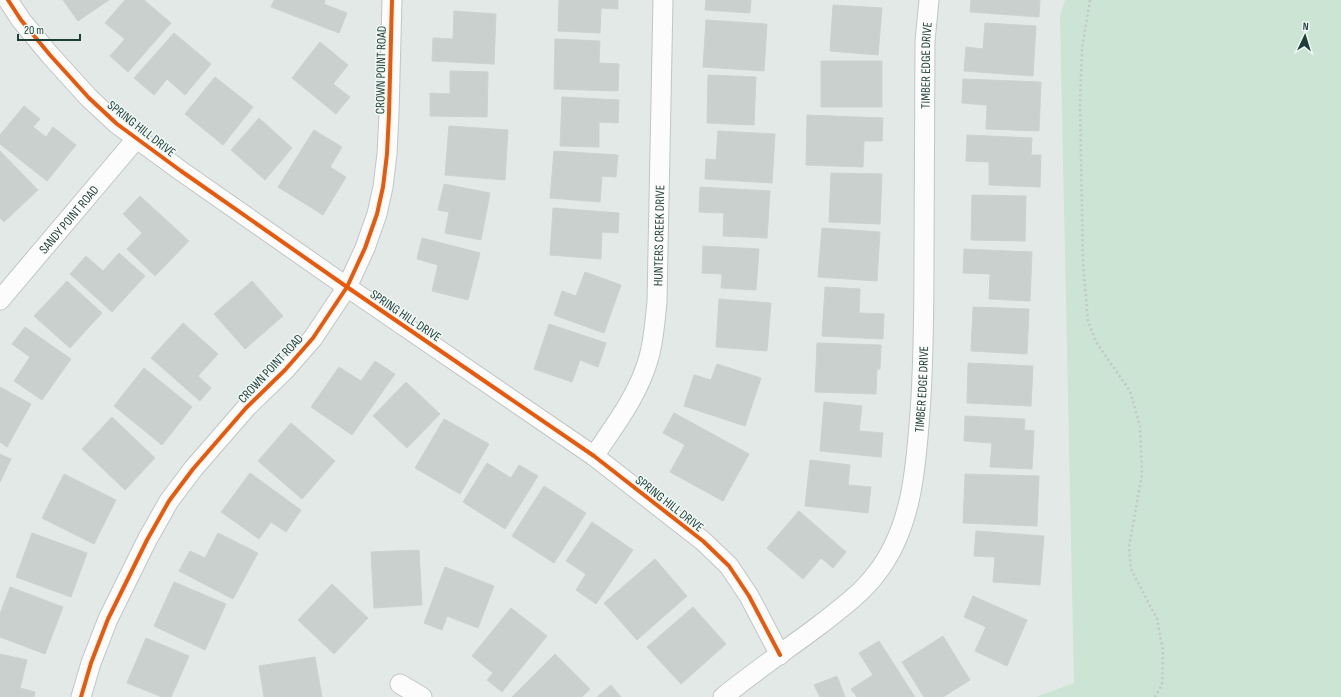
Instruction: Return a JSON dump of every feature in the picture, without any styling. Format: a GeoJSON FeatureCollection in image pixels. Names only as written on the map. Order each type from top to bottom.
{"type":"FeatureCollection","features":[{"type":"Feature","properties":{"kind":"street","name":"SPRING HILL DRIVE"},"geometry":{"type":"LineString","coordinates":[[8,0],[31,32],[89,98],[117,124],[346,287],[594,456],[703,541],[729,566],[749,596],[780,655]]}},
{"type":"Feature","properties":{"kind":"street","name":"CROWN POINT ROAD"},"geometry":{"type":"LineString","coordinates":[[81,697],[91,663],[108,619],[147,540],[169,501],[193,469],[246,408],[285,370],[313,338],[346,287],[364,248],[374,221],[383,188],[389,114],[392,0]]}},
{"type":"Feature","properties":{"kind":"street","name":"HUNTERS CREEK DRIVE"},"geometry":{"type":"LineString","coordinates":[[594,456],[623,413],[638,386],[649,357],[654,330],[658,302],[663,0]]}},
{"type":"Feature","properties":{"kind":"street","name":"TIMBER EDGE DRIVE"},"geometry":{"type":"LineString","coordinates":[[723,697],[750,675],[780,655],[848,603],[876,575],[890,553],[900,531],[913,486],[924,366],[925,40],[929,0]]}},
{"type":"Feature","properties":{"kind":"street","name":"SANDY POINT ROAD"},"geometry":{"type":"LineString","coordinates":[[0,300],[137,138]]}},
{"type":"Feature","properties":{"kind":"street"},"geometry":{"type":"LineString","coordinates":[[400,684],[422,697]]}},
{"type":"Feature","properties":{"kind":"path"},"geometry":{"type":"LineString","coordinates":[[1090,0],[1082,48],[1080,105],[1083,263],[1088,321],[1096,342],[1130,391],[1140,426],[1142,474],[1129,547],[1131,569],[1157,619],[1163,650],[1162,685],[1155,697]]}},
{"type":"Feature","properties":{"kind":"green space"},"geometry":{"type":"Polygon","coordinates":[[[1065,0],[1341,0],[1341,697],[1036,697],[1074,683],[1060,16],[1065,0]]]}},
{"type":"Feature","properties":{"kind":"building"},"geometry":{"type":"Polygon","coordinates":[[[63,0],[109,0],[78,21],[63,0]]]}},
{"type":"Feature","properties":{"kind":"building"},"geometry":{"type":"Polygon","coordinates":[[[125,0],[144,0],[171,23],[128,72],[110,56],[125,39],[105,23],[125,0]]]}},
{"type":"Feature","properties":{"kind":"building"},"geometry":{"type":"Polygon","coordinates":[[[274,0],[325,0],[324,4],[347,13],[339,33],[271,7],[274,0]]]}},
{"type":"Feature","properties":{"kind":"building"},"geometry":{"type":"Polygon","coordinates":[[[559,0],[618,0],[618,9],[601,8],[600,33],[558,31],[559,0]]]}},
{"type":"Feature","properties":{"kind":"building"},"geometry":{"type":"Polygon","coordinates":[[[706,0],[751,0],[750,13],[705,10],[706,0]]]}},
{"type":"Feature","properties":{"kind":"building"},"geometry":{"type":"Polygon","coordinates":[[[971,0],[1040,0],[1039,17],[970,12],[971,0]]]}},
{"type":"Feature","properties":{"kind":"building"},"geometry":{"type":"Polygon","coordinates":[[[833,5],[882,8],[878,55],[830,51],[833,5]]]}},
{"type":"Feature","properties":{"kind":"building"},"geometry":{"type":"Polygon","coordinates":[[[454,11],[496,14],[494,64],[432,61],[433,38],[453,39],[454,11]]]}},
{"type":"Feature","properties":{"kind":"building"},"geometry":{"type":"Polygon","coordinates":[[[706,20],[767,24],[764,71],[703,67],[706,20]]]}},
{"type":"Feature","properties":{"kind":"building"},"geometry":{"type":"Polygon","coordinates":[[[985,23],[1036,26],[1033,76],[964,71],[966,47],[983,49],[985,23]]]}},
{"type":"Feature","properties":{"kind":"building"},"geometry":{"type":"Polygon","coordinates":[[[174,33],[211,64],[185,95],[167,79],[154,95],[134,78],[174,33]]]}},
{"type":"Feature","properties":{"kind":"building"},"geometry":{"type":"Polygon","coordinates":[[[555,39],[600,41],[599,63],[619,64],[618,91],[554,89],[555,39]]]}},
{"type":"Feature","properties":{"kind":"building"},"geometry":{"type":"Polygon","coordinates":[[[320,42],[348,65],[333,84],[350,97],[336,114],[292,78],[320,42]]]}},
{"type":"Feature","properties":{"kind":"building"},"geometry":{"type":"Polygon","coordinates":[[[821,61],[882,61],[882,107],[821,107],[821,61]]]}},
{"type":"Feature","properties":{"kind":"building"},"geometry":{"type":"Polygon","coordinates":[[[450,71],[488,72],[487,117],[430,116],[430,93],[450,94],[450,71]]]}},
{"type":"Feature","properties":{"kind":"building"},"geometry":{"type":"Polygon","coordinates":[[[708,75],[756,77],[754,125],[707,123],[708,75]]]}},
{"type":"Feature","properties":{"kind":"building"},"geometry":{"type":"Polygon","coordinates":[[[215,77],[253,107],[223,145],[185,114],[215,77]]]}},
{"type":"Feature","properties":{"kind":"building"},"geometry":{"type":"Polygon","coordinates":[[[963,79],[1041,82],[1039,131],[986,129],[987,105],[962,103],[963,79]]]}},
{"type":"Feature","properties":{"kind":"building"},"geometry":{"type":"Polygon","coordinates":[[[562,97],[619,100],[618,123],[599,122],[599,147],[560,146],[562,97]]]}},
{"type":"Feature","properties":{"kind":"building"},"geometry":{"type":"Polygon","coordinates":[[[24,106],[40,119],[33,127],[46,137],[53,127],[76,145],[47,181],[0,144],[0,135],[24,106]]]}},
{"type":"Feature","properties":{"kind":"building"},"geometry":{"type":"Polygon","coordinates":[[[807,115],[883,118],[882,141],[864,141],[863,167],[806,165],[807,115]]]}},
{"type":"Feature","properties":{"kind":"building"},"geometry":{"type":"Polygon","coordinates":[[[259,118],[292,148],[265,180],[231,150],[259,118]]]}},
{"type":"Feature","properties":{"kind":"building"},"geometry":{"type":"Polygon","coordinates":[[[449,126],[508,130],[505,180],[445,175],[449,126]]]}},
{"type":"Feature","properties":{"kind":"building"},"geometry":{"type":"Polygon","coordinates":[[[314,130],[342,147],[330,167],[346,177],[323,215],[278,187],[314,130]]]}},
{"type":"Feature","properties":{"kind":"building"},"geometry":{"type":"Polygon","coordinates":[[[718,131],[775,134],[772,183],[705,179],[706,159],[716,160],[718,131]]]}},
{"type":"Feature","properties":{"kind":"building"},"geometry":{"type":"Polygon","coordinates":[[[967,135],[1032,138],[1031,155],[1041,155],[1040,187],[989,185],[989,162],[966,161],[967,135]]]}},
{"type":"Feature","properties":{"kind":"building"},"geometry":{"type":"Polygon","coordinates":[[[0,151],[38,190],[4,222],[0,218],[0,151]]]}},
{"type":"Feature","properties":{"kind":"building"},"geometry":{"type":"Polygon","coordinates":[[[554,151],[618,155],[616,177],[602,176],[600,202],[550,198],[554,151]]]}},
{"type":"Feature","properties":{"kind":"building"},"geometry":{"type":"Polygon","coordinates":[[[831,173],[882,174],[880,224],[829,222],[831,173]]]}},
{"type":"Feature","properties":{"kind":"building"},"geometry":{"type":"Polygon","coordinates":[[[444,184],[490,193],[481,240],[445,233],[449,212],[438,210],[444,184]]]}},
{"type":"Feature","properties":{"kind":"building"},"geometry":{"type":"Polygon","coordinates":[[[700,187],[770,191],[767,238],[723,236],[724,213],[699,212],[700,187]]]}},
{"type":"Feature","properties":{"kind":"building"},"geometry":{"type":"Polygon","coordinates":[[[972,195],[1026,196],[1025,241],[971,240],[972,195]]]}},
{"type":"Feature","properties":{"kind":"building"},"geometry":{"type":"Polygon","coordinates":[[[140,196],[189,241],[155,276],[127,249],[142,233],[123,214],[140,196]]]}},
{"type":"Feature","properties":{"kind":"building"},"geometry":{"type":"Polygon","coordinates":[[[553,208],[619,213],[618,233],[602,232],[601,259],[550,255],[553,208]]]}},
{"type":"Feature","properties":{"kind":"building"},"geometry":{"type":"Polygon","coordinates":[[[822,228],[880,232],[877,281],[818,277],[822,228]]]}},
{"type":"Feature","properties":{"kind":"building"},"geometry":{"type":"Polygon","coordinates":[[[422,238],[480,253],[468,300],[432,291],[438,265],[417,259],[422,238]]]}},
{"type":"Feature","properties":{"kind":"building"},"geometry":{"type":"Polygon","coordinates":[[[703,246],[759,249],[756,290],[721,288],[722,274],[702,273],[703,246]]]}},
{"type":"Feature","properties":{"kind":"building"},"geometry":{"type":"Polygon","coordinates":[[[964,249],[1032,252],[1030,301],[989,299],[990,274],[963,273],[964,249]]]}},
{"type":"Feature","properties":{"kind":"building"},"geometry":{"type":"Polygon","coordinates":[[[119,253],[145,276],[112,312],[70,274],[86,256],[103,271],[119,253]]]}},
{"type":"Feature","properties":{"kind":"building"},"geometry":{"type":"Polygon","coordinates":[[[585,272],[621,285],[604,333],[554,315],[562,291],[576,296],[585,272]]]}},
{"type":"Feature","properties":{"kind":"building"},"geometry":{"type":"Polygon","coordinates":[[[67,281],[102,313],[70,348],[34,316],[67,281]]]}},
{"type":"Feature","properties":{"kind":"building"},"geometry":{"type":"Polygon","coordinates":[[[252,281],[283,316],[245,349],[214,314],[252,281]]]}},
{"type":"Feature","properties":{"kind":"building"},"geometry":{"type":"Polygon","coordinates":[[[825,287],[860,289],[859,313],[884,314],[883,339],[822,336],[825,287]]]}},
{"type":"Feature","properties":{"kind":"building"},"geometry":{"type":"Polygon","coordinates":[[[719,299],[771,303],[767,351],[716,347],[719,299]]]}},
{"type":"Feature","properties":{"kind":"building"},"geometry":{"type":"Polygon","coordinates":[[[973,307],[1029,309],[1027,354],[971,351],[973,307]]]}},
{"type":"Feature","properties":{"kind":"building"},"geometry":{"type":"Polygon","coordinates":[[[183,323],[218,354],[198,376],[211,388],[200,401],[151,358],[183,323]]]}},
{"type":"Feature","properties":{"kind":"building"},"geometry":{"type":"Polygon","coordinates":[[[549,324],[606,343],[598,367],[580,360],[572,382],[534,369],[549,324]]]}},
{"type":"Feature","properties":{"kind":"building"},"geometry":{"type":"Polygon","coordinates":[[[25,327],[71,359],[42,400],[14,381],[30,357],[12,344],[25,327]]]}},
{"type":"Feature","properties":{"kind":"building"},"geometry":{"type":"Polygon","coordinates":[[[817,343],[881,345],[880,369],[877,369],[876,394],[815,392],[817,343]]]}},
{"type":"Feature","properties":{"kind":"building"},"geometry":{"type":"Polygon","coordinates":[[[375,361],[395,374],[352,435],[311,407],[339,367],[361,381],[375,361]]]}},
{"type":"Feature","properties":{"kind":"building"},"geometry":{"type":"Polygon","coordinates":[[[968,363],[1033,366],[1031,406],[967,403],[968,363]]]}},
{"type":"Feature","properties":{"kind":"building"},"geometry":{"type":"Polygon","coordinates":[[[717,364],[761,378],[745,426],[684,406],[694,375],[711,380],[717,364]]]}},
{"type":"Feature","properties":{"kind":"building"},"geometry":{"type":"Polygon","coordinates":[[[144,368],[192,407],[162,445],[114,406],[144,368]]]}},
{"type":"Feature","properties":{"kind":"building"},"geometry":{"type":"Polygon","coordinates":[[[406,382],[440,414],[407,448],[373,416],[406,382]]]}},
{"type":"Feature","properties":{"kind":"building"},"geometry":{"type":"Polygon","coordinates":[[[0,387],[31,404],[7,447],[0,442],[0,387]]]}},
{"type":"Feature","properties":{"kind":"building"},"geometry":{"type":"Polygon","coordinates":[[[824,402],[862,406],[859,431],[883,433],[881,457],[820,451],[824,402]]]}},
{"type":"Feature","properties":{"kind":"building"},"geometry":{"type":"Polygon","coordinates":[[[674,413],[749,454],[723,501],[670,472],[685,445],[663,433],[674,413]]]}},
{"type":"Feature","properties":{"kind":"building"},"geometry":{"type":"Polygon","coordinates":[[[965,416],[1025,419],[1024,430],[1034,431],[1032,469],[990,467],[992,443],[964,441],[965,416]]]}},
{"type":"Feature","properties":{"kind":"building"},"geometry":{"type":"Polygon","coordinates":[[[112,417],[155,458],[125,490],[82,449],[112,417]]]}},
{"type":"Feature","properties":{"kind":"building"},"geometry":{"type":"Polygon","coordinates":[[[444,419],[489,444],[460,494],[415,468],[444,419]]]}},
{"type":"Feature","properties":{"kind":"building"},"geometry":{"type":"Polygon","coordinates":[[[291,423],[335,461],[302,499],[258,461],[291,423]]]}},
{"type":"Feature","properties":{"kind":"building"},"geometry":{"type":"Polygon","coordinates":[[[0,454],[11,459],[0,482],[0,454]]]}},
{"type":"Feature","properties":{"kind":"building"},"geometry":{"type":"Polygon","coordinates":[[[810,460],[850,465],[848,485],[871,487],[868,513],[805,506],[810,460]]]}},
{"type":"Feature","properties":{"kind":"building"},"geometry":{"type":"Polygon","coordinates":[[[487,463],[511,478],[519,465],[538,476],[505,529],[463,502],[487,463]]]}},
{"type":"Feature","properties":{"kind":"building"},"geometry":{"type":"Polygon","coordinates":[[[250,473],[301,510],[286,532],[271,522],[259,539],[221,512],[250,473]]]}},
{"type":"Feature","properties":{"kind":"building"},"geometry":{"type":"Polygon","coordinates":[[[64,474],[116,500],[94,544],[42,518],[64,474]]]}},
{"type":"Feature","properties":{"kind":"building"},"geometry":{"type":"Polygon","coordinates":[[[965,474],[1039,476],[1037,526],[963,523],[965,474]]]}},
{"type":"Feature","properties":{"kind":"building"},"geometry":{"type":"Polygon","coordinates":[[[544,486],[586,513],[554,563],[512,536],[544,486]]]}},
{"type":"Feature","properties":{"kind":"building"},"geometry":{"type":"Polygon","coordinates":[[[799,511],[846,552],[833,568],[821,558],[803,579],[767,548],[799,511]]]}},
{"type":"Feature","properties":{"kind":"building"},"geometry":{"type":"Polygon","coordinates":[[[592,522],[633,550],[596,604],[576,590],[586,574],[566,561],[592,522]]]}},
{"type":"Feature","properties":{"kind":"building"},"geometry":{"type":"Polygon","coordinates":[[[976,531],[1044,536],[1040,585],[993,582],[995,557],[974,556],[976,531]]]}},
{"type":"Feature","properties":{"kind":"building"},"geometry":{"type":"Polygon","coordinates":[[[32,533],[87,553],[71,597],[16,577],[32,533]]]}},
{"type":"Feature","properties":{"kind":"building"},"geometry":{"type":"Polygon","coordinates":[[[218,533],[258,553],[233,599],[179,571],[190,551],[205,558],[218,533]]]}},
{"type":"Feature","properties":{"kind":"building"},"geometry":{"type":"Polygon","coordinates":[[[419,550],[422,605],[374,608],[371,552],[419,550]]]}},
{"type":"Feature","properties":{"kind":"building"},"geometry":{"type":"Polygon","coordinates":[[[655,559],[687,596],[637,640],[604,603],[655,559]]]}},
{"type":"Feature","properties":{"kind":"building"},"geometry":{"type":"Polygon","coordinates":[[[445,567],[494,586],[478,628],[447,616],[442,630],[424,623],[445,567]]]}},
{"type":"Feature","properties":{"kind":"building"},"geometry":{"type":"Polygon","coordinates":[[[174,582],[226,604],[205,650],[154,626],[174,582]]]}},
{"type":"Feature","properties":{"kind":"building"},"geometry":{"type":"Polygon","coordinates":[[[332,584],[368,618],[334,654],[298,620],[332,584]]]}},
{"type":"Feature","properties":{"kind":"building"},"geometry":{"type":"Polygon","coordinates":[[[10,587],[63,607],[45,654],[0,637],[0,614],[10,587]]]}},
{"type":"Feature","properties":{"kind":"building"},"geometry":{"type":"Polygon","coordinates":[[[973,596],[1027,620],[1007,666],[975,651],[986,627],[964,617],[973,596]]]}},
{"type":"Feature","properties":{"kind":"building"},"geometry":{"type":"Polygon","coordinates":[[[693,607],[726,644],[681,684],[647,647],[693,607]]]}},
{"type":"Feature","properties":{"kind":"building"},"geometry":{"type":"Polygon","coordinates":[[[511,608],[547,636],[502,692],[487,680],[493,673],[472,656],[511,608]]]}},
{"type":"Feature","properties":{"kind":"building"},"geometry":{"type":"Polygon","coordinates":[[[943,636],[970,680],[943,697],[924,697],[902,662],[943,636]]]}},
{"type":"Feature","properties":{"kind":"building"},"geometry":{"type":"Polygon","coordinates":[[[146,638],[189,656],[171,697],[162,697],[127,683],[146,638]]]}},
{"type":"Feature","properties":{"kind":"building"},"geometry":{"type":"Polygon","coordinates":[[[879,641],[915,697],[857,697],[851,689],[873,675],[859,653],[879,641]]]}},
{"type":"Feature","properties":{"kind":"building"},"geometry":{"type":"Polygon","coordinates":[[[0,654],[27,660],[20,688],[35,692],[34,697],[0,697],[0,654]]]}},
{"type":"Feature","properties":{"kind":"building"},"geometry":{"type":"Polygon","coordinates":[[[555,654],[590,689],[582,697],[512,697],[555,654]]]}},
{"type":"Feature","properties":{"kind":"building"},"geometry":{"type":"Polygon","coordinates":[[[315,657],[322,697],[264,697],[259,666],[315,657]]]}},
{"type":"Feature","properties":{"kind":"building"},"geometry":{"type":"Polygon","coordinates":[[[837,676],[845,697],[820,697],[814,685],[837,676]]]}},
{"type":"Feature","properties":{"kind":"building"},"geometry":{"type":"Polygon","coordinates":[[[611,685],[621,697],[597,697],[611,685]]]}},
{"type":"Feature","properties":{"kind":"cycle path"},"geometry":{"type":"LineString","coordinates":[[8,0],[21,20],[50,55],[89,98],[117,124],[181,171],[347,287],[594,456],[703,541],[729,566],[749,596],[780,655]]}},
{"type":"Feature","properties":{"kind":"cycle path"},"geometry":{"type":"LineString","coordinates":[[81,697],[91,663],[108,619],[147,540],[169,501],[193,469],[246,408],[285,370],[313,338],[347,287],[365,248],[377,214],[383,187],[387,154],[392,0]]}}]}
